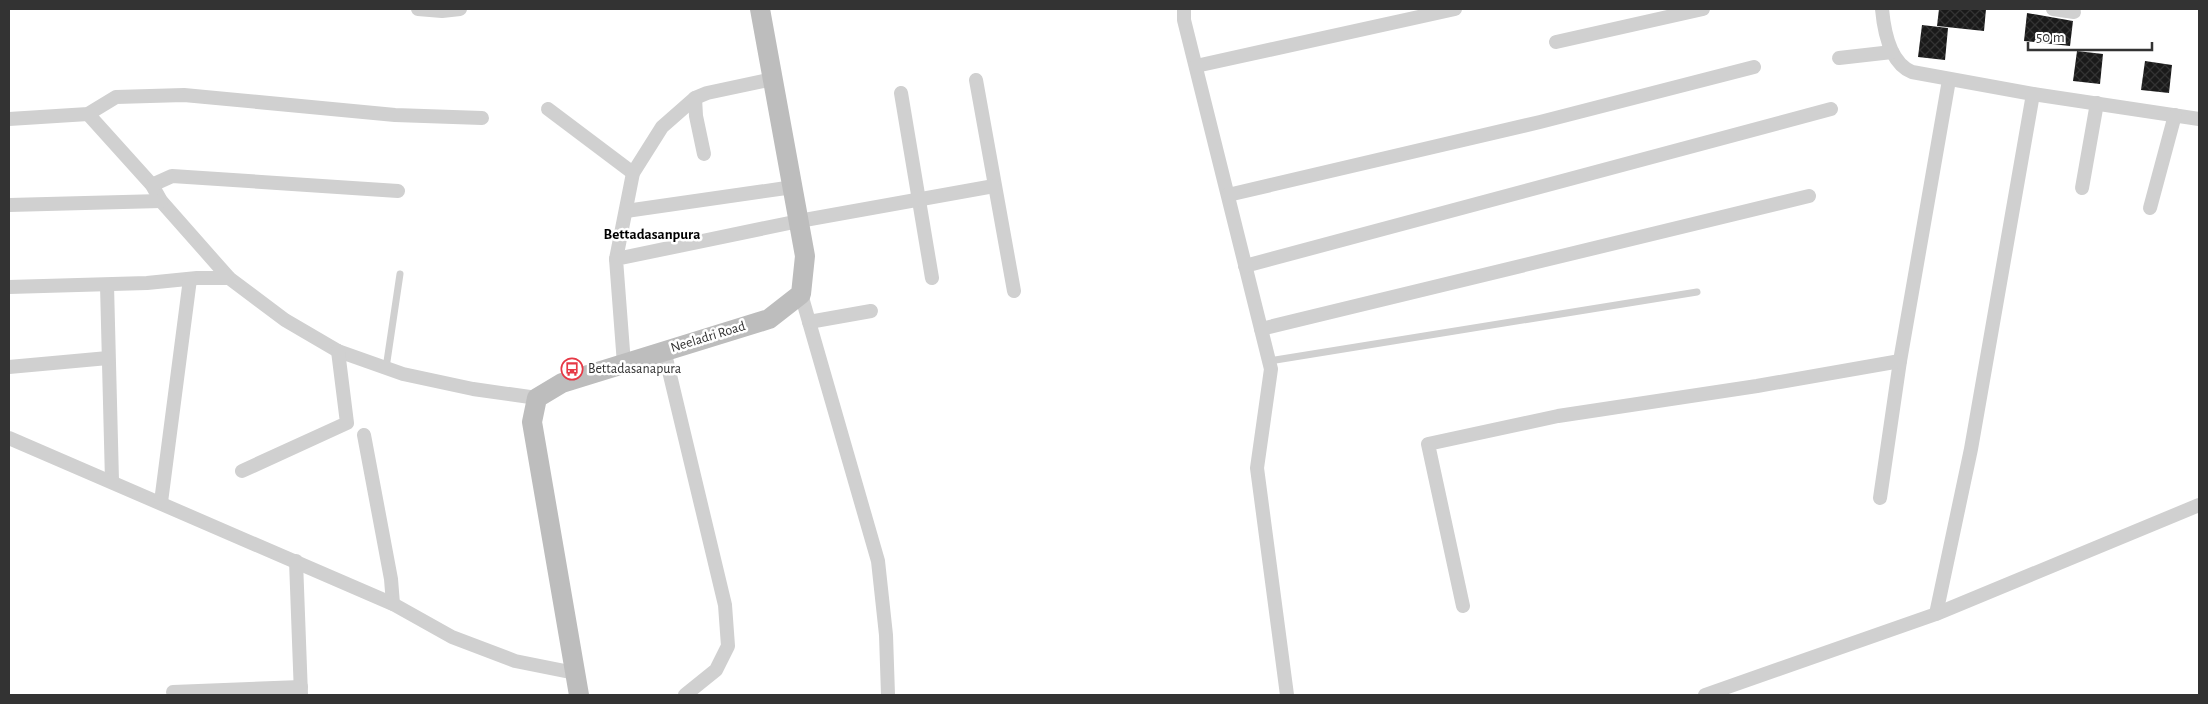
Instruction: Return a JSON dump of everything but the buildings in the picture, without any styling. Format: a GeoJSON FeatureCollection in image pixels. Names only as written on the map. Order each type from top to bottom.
{"type":"FeatureCollection","features":[{"type":"Feature","properties":{"kind":"main road"},"geometry":{"type":"LineString","coordinates":[[760,9],[805,256],[801,294]]}},
{"type":"Feature","properties":{"kind":"main road","name":"Neeladri Road"},"geometry":{"type":"LineString","coordinates":[[537,398],[562,383],[769,319],[801,294]]}},
{"type":"Feature","properties":{"kind":"main road"},"geometry":{"type":"LineString","coordinates":[[537,398],[532,422],[579,695]]}},
{"type":"Feature","properties":{"kind":"street"},"geometry":{"type":"LineString","coordinates":[[418,9],[442,11],[460,9]]}},
{"type":"Feature","properties":{"kind":"street"},"geometry":{"type":"LineString","coordinates":[[1184,9],[1184,20],[1271,368],[1257,468],[1287,695]]}},
{"type":"Feature","properties":{"kind":"street"},"geometry":{"type":"LineString","coordinates":[[1196,66],[1455,9]]}},
{"type":"Feature","properties":{"kind":"street"},"geometry":{"type":"LineString","coordinates":[[1556,42],[1703,9]]}},
{"type":"Feature","properties":{"kind":"street"},"geometry":{"type":"LineString","coordinates":[[1882,9],[1892,52],[1902,68],[1921,75],[2199,119]]}},
{"type":"Feature","properties":{"kind":"street"},"geometry":{"type":"LineString","coordinates":[[2053,9],[2074,12]]}},
{"type":"Feature","properties":{"kind":"street"},"geometry":{"type":"LineString","coordinates":[[1839,58],[1892,52]]}},
{"type":"Feature","properties":{"kind":"street"},"geometry":{"type":"LineString","coordinates":[[1228,195],[1540,122],[1754,67]]}},
{"type":"Feature","properties":{"kind":"street"},"geometry":{"type":"LineString","coordinates":[[624,364],[616,259],[633,173],[662,126],[695,98],[716,90],[773,79]]}},
{"type":"Feature","properties":{"kind":"street"},"geometry":{"type":"LineString","coordinates":[[976,80],[1014,291]]}},
{"type":"Feature","properties":{"kind":"street"},"geometry":{"type":"LineString","coordinates":[[1880,498],[1900,361],[1949,80]]}},
{"type":"Feature","properties":{"kind":"street"},"geometry":{"type":"LineString","coordinates":[[901,93],[932,278]]}},
{"type":"Feature","properties":{"kind":"street"},"geometry":{"type":"LineString","coordinates":[[1936,614],[1971,449],[2033,94]]}},
{"type":"Feature","properties":{"kind":"street"},"geometry":{"type":"LineString","coordinates":[[9,119],[88,114],[116,97],[184,95],[395,115],[482,118]]}},
{"type":"Feature","properties":{"kind":"street"},"geometry":{"type":"LineString","coordinates":[[695,98],[696,116],[704,154]]}},
{"type":"Feature","properties":{"kind":"street"},"geometry":{"type":"LineString","coordinates":[[2082,188],[2097,103]]}},
{"type":"Feature","properties":{"kind":"street"},"geometry":{"type":"LineString","coordinates":[[548,109],[633,173]]}},
{"type":"Feature","properties":{"kind":"street"},"geometry":{"type":"LineString","coordinates":[[1245,266],[1832,109]]}},
{"type":"Feature","properties":{"kind":"street"},"geometry":{"type":"LineString","coordinates":[[88,114],[152,185],[160,200],[229,278],[285,320],[338,351],[403,374],[473,389],[537,398]]}},
{"type":"Feature","properties":{"kind":"street"},"geometry":{"type":"LineString","coordinates":[[2150,208],[2175,115]]}},
{"type":"Feature","properties":{"kind":"street"},"geometry":{"type":"LineString","coordinates":[[152,185],[172,176],[398,191]]}},
{"type":"Feature","properties":{"kind":"street"},"geometry":{"type":"LineString","coordinates":[[616,259],[799,221],[994,186]]}},
{"type":"Feature","properties":{"kind":"street"},"geometry":{"type":"LineString","coordinates":[[626,212],[793,187]]}},
{"type":"Feature","properties":{"kind":"street"},"geometry":{"type":"LineString","coordinates":[[1261,329],[1810,196]]}},
{"type":"Feature","properties":{"kind":"street"},"geometry":{"type":"LineString","coordinates":[[9,205],[160,200]]}},
{"type":"Feature","properties":{"kind":"street"},"geometry":{"type":"LineString","coordinates":[[9,287],[107,285],[229,278]]}},
{"type":"Feature","properties":{"kind":"street"},"geometry":{"type":"LineString","coordinates":[[161,502],[190,279]]}},
{"type":"Feature","properties":{"kind":"street"},"geometry":{"type":"LineString","coordinates":[[107,285],[112,481]]}},
{"type":"Feature","properties":{"kind":"street"},"geometry":{"type":"LineString","coordinates":[[801,294],[878,561],[886,635],[888,695]]}},
{"type":"Feature","properties":{"kind":"street"},"geometry":{"type":"LineString","coordinates":[[809,322],[871,311]]}},
{"type":"Feature","properties":{"kind":"street"},"geometry":{"type":"LineString","coordinates":[[664,350],[725,605],[728,646],[716,670],[685,695]]}},
{"type":"Feature","properties":{"kind":"street"},"geometry":{"type":"LineString","coordinates":[[242,471],[347,424],[338,351]]}},
{"type":"Feature","properties":{"kind":"street"},"geometry":{"type":"LineString","coordinates":[[9,366],[108,358]]}},
{"type":"Feature","properties":{"kind":"street"},"geometry":{"type":"LineString","coordinates":[[1463,606],[1428,444],[1558,416],[1757,386],[1900,361]]}},
{"type":"Feature","properties":{"kind":"street"},"geometry":{"type":"LineString","coordinates":[[364,435],[391,579],[393,604]]}},
{"type":"Feature","properties":{"kind":"street"},"geometry":{"type":"LineString","coordinates":[[9,438],[161,502],[393,604],[452,638],[515,661],[575,672]]}},
{"type":"Feature","properties":{"kind":"street"},"geometry":{"type":"LineString","coordinates":[[1705,695],[1726,692],[1936,614],[2199,505]]}},
{"type":"Feature","properties":{"kind":"street"},"geometry":{"type":"LineString","coordinates":[[173,692],[301,691],[296,561]]}},
{"type":"Feature","properties":{"kind":"lane"},"geometry":{"type":"LineString","coordinates":[[386,368],[400,274]]}},
{"type":"Feature","properties":{"kind":"lane"},"geometry":{"type":"LineString","coordinates":[[1269,361],[1697,292]]}},
{"type":"Feature","properties":{"kind":"place","name":"Bettadasanapura"},"geometry":{"type":"Point","coordinates":[572,369]}},
{"type":"Feature","properties":{"kind":"district","name":"Bettadasanpura"},"geometry":{"type":"Point","coordinates":[652,234]}}]}
